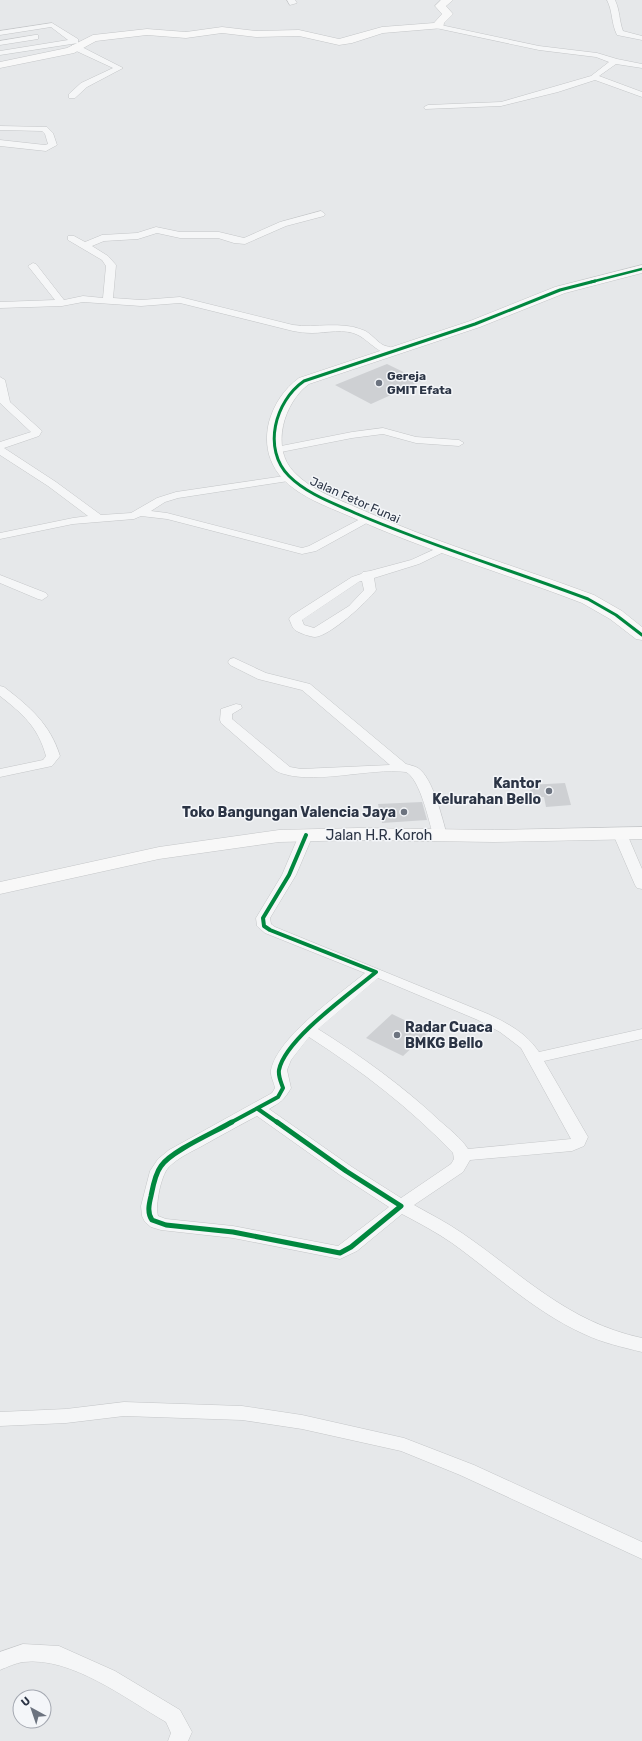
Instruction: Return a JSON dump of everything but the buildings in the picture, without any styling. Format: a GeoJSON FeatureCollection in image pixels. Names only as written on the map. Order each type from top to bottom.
{"type":"FeatureCollection","features":[{"type":"Feature","properties":{"kind":"street"},"geometry":{"type":"LineString","coordinates":[[438,26],[438,22],[448,14],[440,6],[448,0]]}},
{"type":"Feature","properties":{"kind":"street"},"geometry":{"type":"LineString","coordinates":[[611,0],[616,11],[615,20],[620,33],[642,38]]}},
{"type":"Feature","properties":{"kind":"street"},"geometry":{"type":"LineString","coordinates":[[0,33],[52,25],[74,41],[0,53]]}},
{"type":"Feature","properties":{"kind":"street"},"geometry":{"type":"LineString","coordinates":[[0,65],[67,52],[93,38],[147,32],[186,35],[222,30],[256,34],[299,33],[339,42],[348,41],[382,30],[438,26],[539,48],[597,55],[615,61],[642,66]]}},
{"type":"Feature","properties":{"kind":"street"},"geometry":{"type":"LineString","coordinates":[[0,43],[63,33]]}},
{"type":"Feature","properties":{"kind":"street"},"geometry":{"type":"LineString","coordinates":[[72,96],[84,85],[119,68],[75,47]]}},
{"type":"Feature","properties":{"kind":"street"},"geometry":{"type":"LineString","coordinates":[[428,107],[501,104],[555,90],[595,77],[595,75],[615,61]]}},
{"type":"Feature","properties":{"kind":"street"},"geometry":{"type":"LineString","coordinates":[[595,77],[642,95]]}},
{"type":"Feature","properties":{"kind":"street"},"geometry":{"type":"LineString","coordinates":[[0,128],[44,129],[49,133],[53,145],[46,148],[0,143]]}},
{"type":"Feature","properties":{"kind":"street"},"geometry":{"type":"LineString","coordinates":[[85,246],[102,238],[138,236],[156,230],[180,235],[219,235],[234,240],[245,241],[283,224],[308,219],[321,214]]}},
{"type":"Feature","properties":{"kind":"street"},"geometry":{"type":"LineString","coordinates":[[71,238],[105,258],[111,265],[112,269],[108,300]]}},
{"type":"Feature","properties":{"kind":"street"},"geometry":{"type":"LineString","coordinates":[[33,266],[62,303]]}},
{"type":"Feature","properties":{"kind":"street","name":"Jalan Fetor Funai"},"geometry":{"type":"LineString","coordinates":[[642,269],[560,290],[475,324],[304,381],[294,389],[283,402],[277,420],[275,437],[276,450],[282,468],[302,488],[368,519],[444,548],[588,599],[616,615],[642,635]]}},
{"type":"Feature","properties":{"kind":"street"},"geometry":{"type":"LineString","coordinates":[[0,305],[62,303],[74,299],[141,303],[180,300],[293,328],[311,330],[352,329],[362,333],[380,347],[392,351]]}},
{"type":"Feature","properties":{"kind":"street"},"geometry":{"type":"LineString","coordinates":[[0,380],[5,403],[37,431],[35,434],[0,446]]}},
{"type":"Feature","properties":{"kind":"street"},"geometry":{"type":"LineString","coordinates":[[276,450],[352,435],[383,431],[416,440],[459,443]]}},
{"type":"Feature","properties":{"kind":"street"},"geometry":{"type":"LineString","coordinates":[[0,450],[52,484],[97,518]]}},
{"type":"Feature","properties":{"kind":"street"},"geometry":{"type":"LineString","coordinates":[[141,513],[147,508],[170,497],[292,478]]}},
{"type":"Feature","properties":{"kind":"street"},"geometry":{"type":"LineString","coordinates":[[0,536],[54,524],[97,518],[124,517],[141,513],[167,516],[302,551],[312,549],[368,519]]}},
{"type":"Feature","properties":{"kind":"street"},"geometry":{"type":"LineString","coordinates":[[367,574],[370,590],[366,596],[346,613],[315,633],[299,627],[295,619],[356,579],[367,574],[415,562],[444,548]]}},
{"type":"Feature","properties":{"kind":"street"},"geometry":{"type":"LineString","coordinates":[[0,579],[42,596]]}},
{"type":"Feature","properties":{"kind":"street"},"geometry":{"type":"LineString","coordinates":[[234,662],[262,676],[306,687],[314,692],[333,711],[402,768]]}},
{"type":"Feature","properties":{"kind":"street"},"geometry":{"type":"LineString","coordinates":[[0,690],[40,724],[53,756],[48,762],[0,773]]}},
{"type":"Feature","properties":{"kind":"street"},"geometry":{"type":"LineString","coordinates":[[236,708],[226,712],[226,720],[287,771],[301,772],[402,768],[412,770],[427,796],[440,835]]}},
{"type":"Feature","properties":{"kind":"street","name":"Jalan H.R. Koroh"},"geometry":{"type":"LineString","coordinates":[[1,886],[174,851],[252,839],[306,835],[501,836],[642,833]]}},
{"type":"Feature","properties":{"kind":"street"},"geometry":{"type":"LineString","coordinates":[[620,834],[642,886]]}},
{"type":"Feature","properties":{"kind":"street"},"geometry":{"type":"LineString","coordinates":[[306,835],[289,875],[263,918],[264,926],[270,930],[376,972],[506,1028],[526,1044],[576,1128],[580,1140],[572,1145],[463,1155]]}},
{"type":"Feature","properties":{"kind":"street"},"geometry":{"type":"LineString","coordinates":[[376,972],[308,1029],[285,1057],[279,1074],[283,1088],[278,1097],[175,1154],[163,1164],[157,1173],[149,1209],[152,1220],[166,1225],[233,1232],[340,1253],[351,1247],[402,1206],[457,1168],[463,1155]]}},
{"type":"Feature","properties":{"kind":"street"},"geometry":{"type":"LineString","coordinates":[[308,1029],[361,1065],[417,1108],[456,1145],[463,1155]]}},
{"type":"Feature","properties":{"kind":"street"},"geometry":{"type":"LineString","coordinates":[[535,1058],[642,1034]]}},
{"type":"Feature","properties":{"kind":"street"},"geometry":{"type":"LineString","coordinates":[[258,1109],[346,1171],[402,1206],[456,1237],[547,1305],[581,1325],[618,1341],[642,1345]]}},
{"type":"Feature","properties":{"kind":"street"},"geometry":{"type":"LineString","coordinates":[[0,1419],[66,1416],[124,1409],[242,1413],[302,1422],[404,1445],[467,1470],[597,1531],[642,1550]]}},
{"type":"Feature","properties":{"kind":"street"},"geometry":{"type":"LineString","coordinates":[[0,1661],[23,1653],[59,1655],[108,1677],[173,1716],[182,1732],[178,1741]]}},
{"type":"Feature","properties":{"kind":"cycle path"},"geometry":{"type":"LineString","coordinates":[[642,269],[560,290],[475,324],[304,381],[293,390],[282,406],[276,426],[275,437],[276,454],[280,465],[296,482],[319,497],[435,545],[558,587],[588,599],[616,615],[642,635]]}},
{"type":"Feature","properties":{"kind":"cycle path"},"geometry":{"type":"LineString","coordinates":[[258,1109],[346,1171],[401,1206],[351,1247],[340,1253],[233,1232],[164,1225],[154,1221],[150,1216],[149,1206],[152,1191],[158,1171],[163,1163],[175,1154],[278,1097],[283,1088],[279,1070],[283,1059],[293,1046],[321,1018],[376,972],[270,930],[264,926],[263,918],[289,875],[306,835]]}},
{"type":"Feature","properties":{"kind":"place","name":"Gereja GMIT Efata"},"geometry":{"type":"Point","coordinates":[379,383]}},
{"type":"Feature","properties":{"kind":"place","name":"Kantor Kelurahan Bello"},"geometry":{"type":"Point","coordinates":[549,791]}},
{"type":"Feature","properties":{"kind":"place","name":"Toko Bangungan Valencia Jaya"},"geometry":{"type":"Point","coordinates":[404,812]}},
{"type":"Feature","properties":{"kind":"place","name":"Radar Cuaca BMKG Bello"},"geometry":{"type":"Point","coordinates":[397,1035]}}]}
